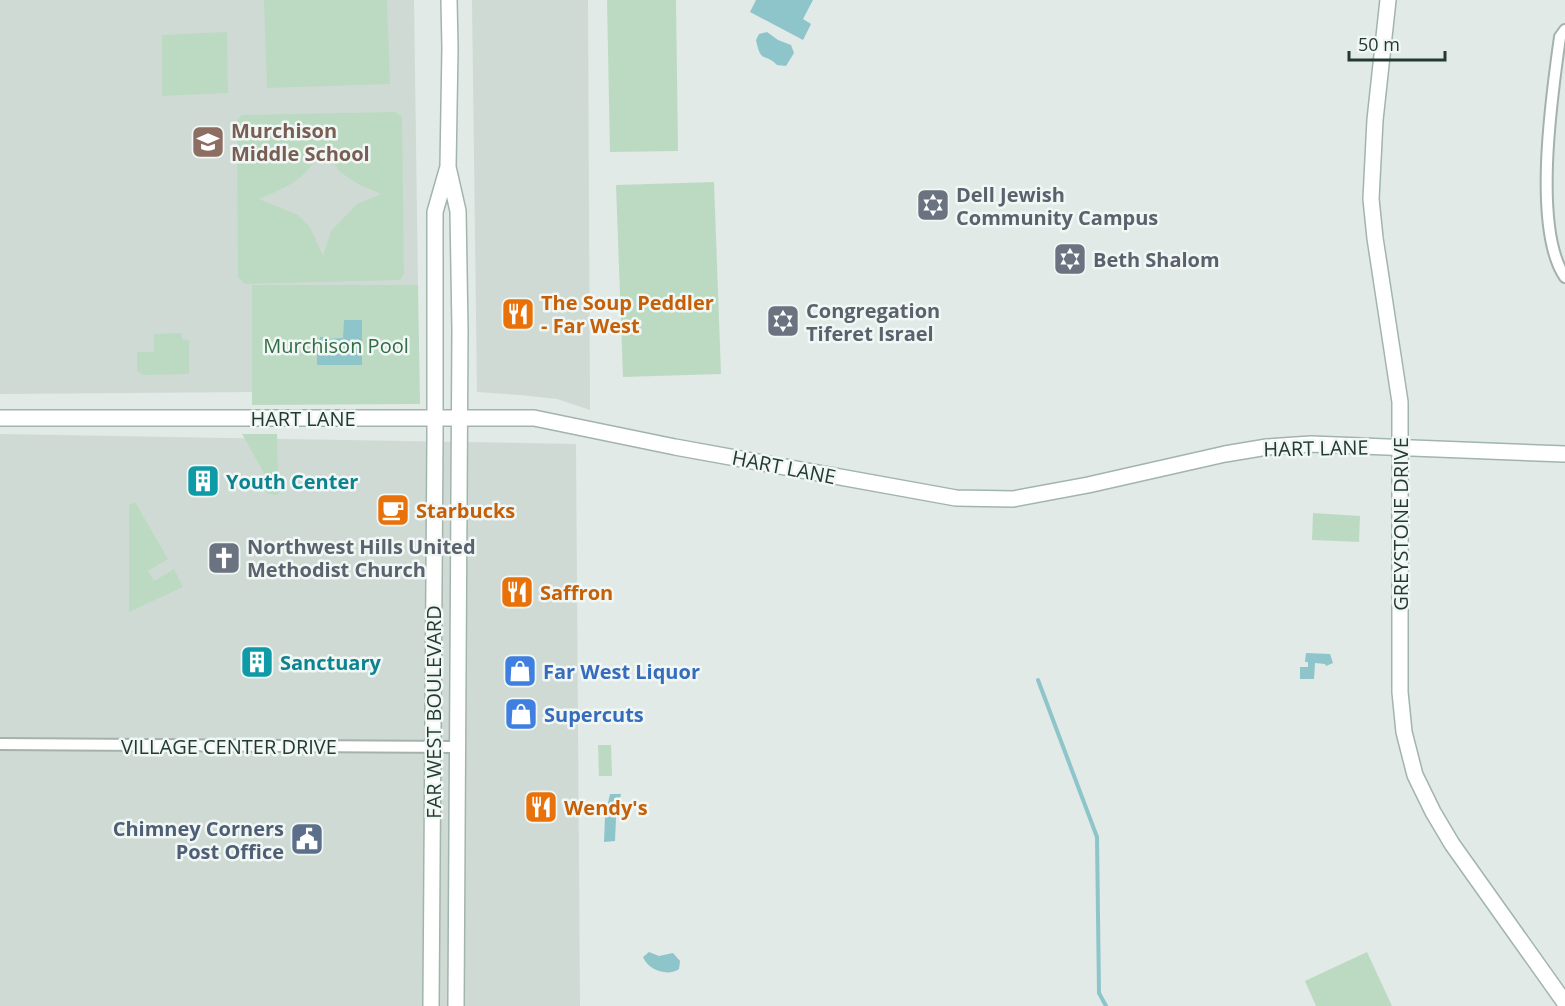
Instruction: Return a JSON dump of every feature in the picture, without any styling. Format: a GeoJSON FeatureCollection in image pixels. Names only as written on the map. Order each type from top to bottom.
{"type":"FeatureCollection","features":[{"type":"Feature","properties":{"kind":"street","name":"FAR WEST BOULEVARD"},"geometry":{"type":"LineString","coordinates":[[449,0],[448,167],[458,211],[460,417],[456,1006]]}},
{"type":"Feature","properties":{"kind":"street","name":"GREYSTONE DRIVE"},"geometry":{"type":"LineString","coordinates":[[1388,0],[1375,120],[1371,199],[1400,402],[1400,692],[1404,732],[1415,775],[1452,844],[1565,1003]]}},
{"type":"Feature","properties":{"kind":"street"},"geometry":{"type":"LineString","coordinates":[[1565,30],[1560,36],[1552,98],[1546,195],[1556,261],[1565,277]]}},
{"type":"Feature","properties":{"kind":"street","name":"FAR WEST BOULEVARD"},"geometry":{"type":"LineString","coordinates":[[431,1006],[435,212],[448,167]]}},
{"type":"Feature","properties":{"kind":"street","name":"HART LANE"},"geometry":{"type":"LineString","coordinates":[[0,418],[534,418],[675,447],[956,498],[1013,499],[1267,447],[1311,444],[1565,454]]}},
{"type":"Feature","properties":{"kind":"street","name":"VILLAGE CENTER DRIVE"},"geometry":{"type":"LineString","coordinates":[[0,744],[458,747]]}},
{"type":"Feature","properties":{"kind":"shaded area","name":"Murchison Middle School"},"geometry":{"type":"Polygon","coordinates":[[[0,0],[414,0],[418,285],[252,285],[252,392],[0,394],[0,0]]]}},
{"type":"Feature","properties":{"kind":"shaded area"},"geometry":{"type":"Polygon","coordinates":[[[472,0],[588,0],[590,410],[557,399],[477,392],[472,0]]]}},
{"type":"Feature","properties":{"kind":"shaded area"},"geometry":{"type":"Polygon","coordinates":[[[0,434],[576,444],[580,1006],[0,1006],[0,434]]]}},
{"type":"Feature","properties":{"kind":"green space"},"geometry":{"type":"Polygon","coordinates":[[[264,0],[387,0],[390,84],[267,88],[264,0]]]}},
{"type":"Feature","properties":{"kind":"green space"},"geometry":{"type":"Polygon","coordinates":[[[607,0],[676,0],[678,151],[610,152],[607,0]]]}},
{"type":"Feature","properties":{"kind":"green space"},"geometry":{"type":"Polygon","coordinates":[[[227,32],[228,93],[162,96],[162,35],[227,32]]]}},
{"type":"Feature","properties":{"kind":"green space"},"geometry":{"type":"Polygon","coordinates":[[[395,112],[402,117],[404,274],[400,280],[245,284],[238,277],[237,120],[242,115],[395,112]],[[323,146],[303,175],[289,185],[259,199],[298,215],[310,227],[323,256],[331,231],[357,204],[381,194],[358,184],[340,172],[323,146]]]}},
{"type":"Feature","properties":{"kind":"green space"},"geometry":{"type":"Polygon","coordinates":[[[714,182],[721,374],[623,377],[616,185],[714,182]]]}},
{"type":"Feature","properties":{"kind":"green space","name":"Murchison Pool"},"geometry":{"type":"Polygon","coordinates":[[[252,285],[418,285],[420,404],[252,405],[252,285]]]}},
{"type":"Feature","properties":{"kind":"green space"},"geometry":{"type":"Polygon","coordinates":[[[182,333],[182,339],[189,340],[189,374],[144,375],[137,371],[137,352],[154,352],[154,334],[182,333]]]}},
{"type":"Feature","properties":{"kind":"green space"},"geometry":{"type":"Polygon","coordinates":[[[242,434],[277,434],[278,480],[287,487],[276,495],[269,494],[262,489],[263,482],[268,480],[242,434]]]}},
{"type":"Feature","properties":{"kind":"green space"},"geometry":{"type":"Polygon","coordinates":[[[135,502],[168,559],[148,571],[154,581],[174,569],[183,587],[129,612],[129,505],[135,502]]]}},
{"type":"Feature","properties":{"kind":"green space"},"geometry":{"type":"Polygon","coordinates":[[[1313,513],[1360,516],[1359,542],[1312,540],[1313,513]]]}},
{"type":"Feature","properties":{"kind":"green space"},"geometry":{"type":"Polygon","coordinates":[[[598,745],[611,745],[612,776],[599,776],[598,745]]]}},
{"type":"Feature","properties":{"kind":"green space"},"geometry":{"type":"Polygon","coordinates":[[[1367,952],[1392,1006],[1316,1006],[1305,981],[1367,952]]]}},
{"type":"Feature","properties":{"kind":"water"},"geometry":{"type":"Polygon","coordinates":[[[756,0],[813,0],[803,19],[811,24],[803,40],[750,12],[756,0]]]}},
{"type":"Feature","properties":{"kind":"water"},"geometry":{"type":"Polygon","coordinates":[[[767,32],[791,45],[794,53],[786,66],[777,65],[760,53],[756,40],[759,34],[767,32]]]}},
{"type":"Feature","properties":{"kind":"water"},"geometry":{"type":"Polygon","coordinates":[[[344,320],[362,320],[362,365],[317,365],[317,339],[320,337],[323,339],[343,338],[344,320]]]}},
{"type":"Feature","properties":{"kind":"water"},"geometry":{"type":"Polygon","coordinates":[[[1306,653],[1330,654],[1333,663],[1326,666],[1315,663],[1314,679],[1300,679],[1300,667],[1308,667],[1308,662],[1305,662],[1306,653]]]}},
{"type":"Feature","properties":{"kind":"water"},"geometry":{"type":"Polygon","coordinates":[[[610,794],[621,794],[616,818],[615,841],[604,842],[605,816],[610,794]]]}},
{"type":"Feature","properties":{"kind":"water"},"geometry":{"type":"Polygon","coordinates":[[[649,952],[659,956],[673,953],[680,961],[679,969],[664,972],[654,969],[643,957],[649,952]]]}},
{"type":"Feature","properties":{"kind":"waterway"},"geometry":{"type":"LineString","coordinates":[[1038,680],[1097,837],[1099,993],[1106,1006]]}},
{"type":"Feature","properties":{"kind":"place","name":"Murchison Middle School"},"geometry":{"type":"Point","coordinates":[208,142]}},
{"type":"Feature","properties":{"kind":"place","name":"Dell Jewish Community Campus"},"geometry":{"type":"Point","coordinates":[933,205]}},
{"type":"Feature","properties":{"kind":"place","name":"Beth Shalom"},"geometry":{"type":"Point","coordinates":[1070,259]}},
{"type":"Feature","properties":{"kind":"place","name":"The Soup Peddler - Far West"},"geometry":{"type":"Point","coordinates":[518,314]}},
{"type":"Feature","properties":{"kind":"place","name":"Congregation Tiferet Israel"},"geometry":{"type":"Point","coordinates":[783,321]}},
{"type":"Feature","properties":{"kind":"place","name":"Youth Center"},"geometry":{"type":"Point","coordinates":[203,481]}},
{"type":"Feature","properties":{"kind":"place","name":"Starbucks"},"geometry":{"type":"Point","coordinates":[393,510]}},
{"type":"Feature","properties":{"kind":"place","name":"Northwest Hills United Methodist Church"},"geometry":{"type":"Point","coordinates":[224,558]}},
{"type":"Feature","properties":{"kind":"place","name":"Saffron"},"geometry":{"type":"Point","coordinates":[517,592]}},
{"type":"Feature","properties":{"kind":"place","name":"Sanctuary"},"geometry":{"type":"Point","coordinates":[257,662]}},
{"type":"Feature","properties":{"kind":"place","name":"Far West Liquor"},"geometry":{"type":"Point","coordinates":[520,671]}},
{"type":"Feature","properties":{"kind":"place","name":"Supercuts"},"geometry":{"type":"Point","coordinates":[521,714]}},
{"type":"Feature","properties":{"kind":"place","name":"Wendy's"},"geometry":{"type":"Point","coordinates":[541,807]}},
{"type":"Feature","properties":{"kind":"place","name":"Chimney Corners Post Office"},"geometry":{"type":"Point","coordinates":[307,839]}}]}
